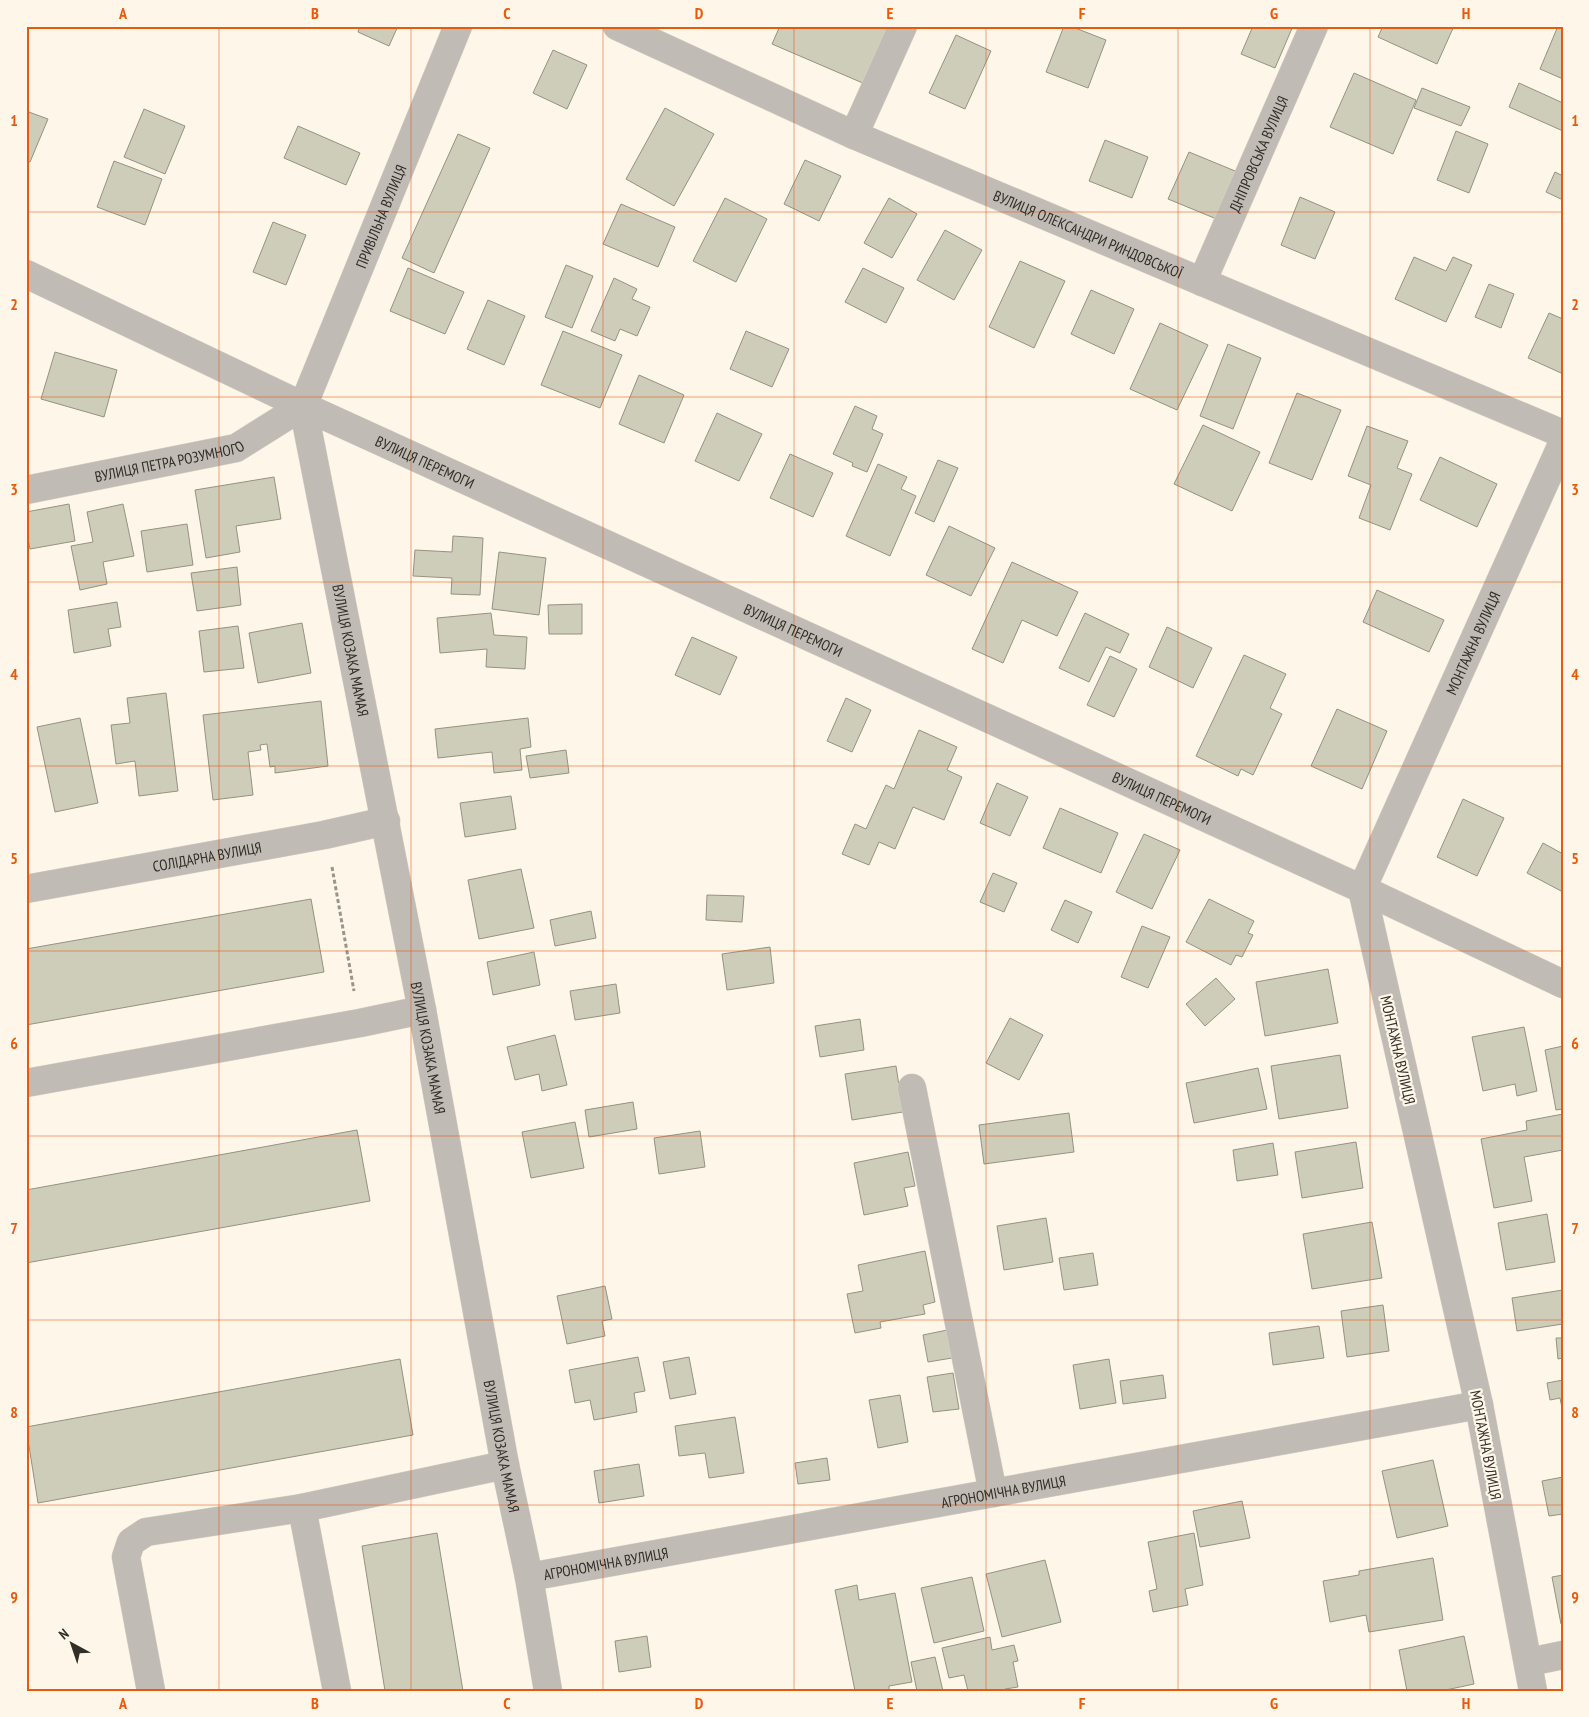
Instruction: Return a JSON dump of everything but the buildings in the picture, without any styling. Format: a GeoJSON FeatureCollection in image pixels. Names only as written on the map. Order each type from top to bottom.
{"type":"FeatureCollection","features":[{"type":"Feature","properties":{"kind":"street","name":"ПРИВІЛЬНА ВУЛИЦЯ"},"geometry":{"type":"LineString","coordinates":[[303,406],[458,26]]}},
{"type":"Feature","properties":{"kind":"street","name":"ВУЛИЦЯ ОЛЕКСАНДРИ РИНДОВСЬКОЇ"},"geometry":{"type":"LineString","coordinates":[[617,26],[854,135],[1563,434]]}},
{"type":"Feature","properties":{"kind":"street"},"geometry":{"type":"LineString","coordinates":[[854,135],[904,26]]}},
{"type":"Feature","properties":{"kind":"street","name":"ДНІПРОВСЬКА ВУЛИЦЯ"},"geometry":{"type":"LineString","coordinates":[[1202,282],[1314,26]]}},
{"type":"Feature","properties":{"kind":"street","name":"ВУЛИЦЯ ПЕРЕМОГИ"},"geometry":{"type":"LineString","coordinates":[[26,274],[303,406],[1362,889],[1563,984]]}},
{"type":"Feature","properties":{"kind":"street","name":"ВУЛИЦЯ ПЕТРА РОЗУМНОГО"},"geometry":{"type":"LineString","coordinates":[[26,490],[236,448],[303,406]]}},
{"type":"Feature","properties":{"kind":"street","name":"ВУЛИЦЯ КОЗАКА МАМАЯ"},"geometry":{"type":"LineString","coordinates":[[303,406],[386,821],[505,1465],[529,1578],[548,1691]]}},
{"type":"Feature","properties":{"kind":"street","name":"МОНТАЖНА ВУЛИЦЯ"},"geometry":{"type":"LineString","coordinates":[[1533,1691],[1479,1405],[1362,889],[1563,442]]}},
{"type":"Feature","properties":{"kind":"street","name":"СОЛІДАРНА ВУЛИЦЯ"},"geometry":{"type":"LineString","coordinates":[[26,889],[324,835],[386,821]]}},
{"type":"Feature","properties":{"kind":"street"},"geometry":{"type":"LineString","coordinates":[[26,1083],[360,1023],[422,1010]]}},
{"type":"Feature","properties":{"kind":"street"},"geometry":{"type":"LineString","coordinates":[[912,1088],[993,1493]]}},
{"type":"Feature","properties":{"kind":"street","name":"АГРОНОМІЧНА ВУЛИЦЯ"},"geometry":{"type":"LineString","coordinates":[[529,1578],[1479,1405]]}},
{"type":"Feature","properties":{"kind":"street"},"geometry":{"type":"LineString","coordinates":[[150,1691],[126,1557],[131,1542],[146,1532],[302,1508],[505,1465]]}},
{"type":"Feature","properties":{"kind":"street"},"geometry":{"type":"LineString","coordinates":[[302,1508],[337,1691]]}},
{"type":"Feature","properties":{"kind":"street"},"geometry":{"type":"LineString","coordinates":[[1528,1662],[1563,1656]]}},
{"type":"Feature","properties":{"kind":"path"},"geometry":{"type":"LineString","coordinates":[[332,867],[360,1023]]}}]}
